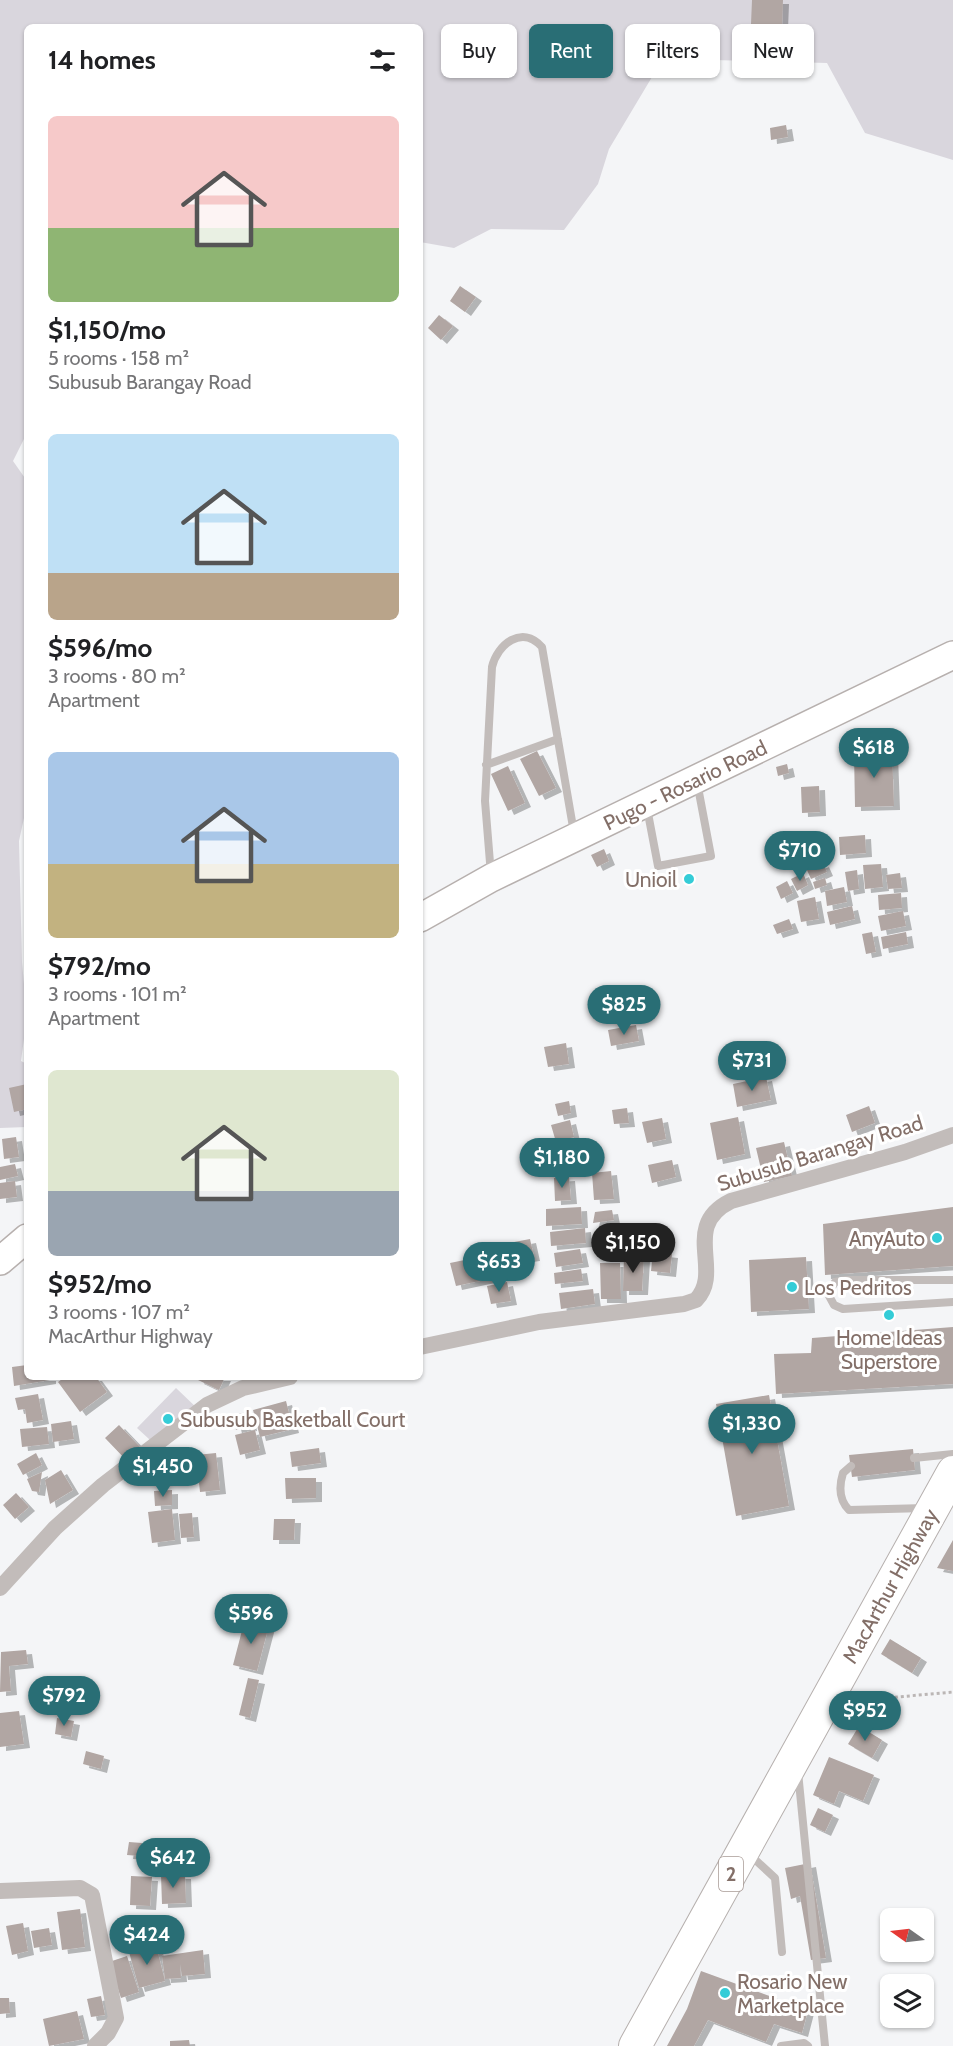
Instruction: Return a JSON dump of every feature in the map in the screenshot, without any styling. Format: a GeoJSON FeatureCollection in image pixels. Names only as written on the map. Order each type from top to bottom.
{"type":"FeatureCollection","features":[{"type":"Feature","properties":{"kind":"highway","name":"MacArthur Highway"},"geometry":{"type":"LineString","coordinates":[[635,2046],[953,1472]]}},
{"type":"Feature","properties":{"kind":"main road","name":"Pugo - Rosario Road"},"geometry":{"type":"LineString","coordinates":[[423,916],[491,878],[647,805],[953,655]]}},
{"type":"Feature","properties":{"kind":"main road"},"geometry":{"type":"LineString","coordinates":[[0,1261],[24,1241]]}},
{"type":"Feature","properties":{"kind":"street","name":"Subusub Barangay Road"},"geometry":{"type":"LineString","coordinates":[[423,1346],[539,1322],[684,1304],[696,1300],[704,1281],[706,1224],[719,1207],[905,1152],[953,1135]]}},
{"type":"Feature","properties":{"kind":"street"},"geometry":{"type":"LineString","coordinates":[[0,1588],[55,1527],[103,1485],[207,1405],[243,1388],[277,1380]]}},
{"type":"Feature","properties":{"kind":"street"},"geometry":{"type":"LineString","coordinates":[[0,1891],[80,1888],[92,1895],[116,2018],[108,2032],[95,2046]]}},
{"type":"Feature","properties":{"kind":"lane"},"geometry":{"type":"LineString","coordinates":[[491,878],[485,801],[492,667],[495,655],[512,639],[525,637],[536,639],[542,647],[575,837]]}},
{"type":"Feature","properties":{"kind":"lane"},"geometry":{"type":"LineString","coordinates":[[486,765],[558,739]]}},
{"type":"Feature","properties":{"kind":"lane"},"geometry":{"type":"LineString","coordinates":[[647,805],[658,866],[711,856],[697,780]]}},
{"type":"Feature","properties":{"kind":"lane"},"geometry":{"type":"LineString","coordinates":[[953,1280],[846,1280],[835,1282],[828,1294],[834,1305],[843,1309],[953,1302]]}},
{"type":"Feature","properties":{"kind":"lane"},"geometry":{"type":"LineString","coordinates":[[914,1458],[953,1454]]}},
{"type":"Feature","properties":{"kind":"lane"},"geometry":{"type":"LineString","coordinates":[[851,1466],[843,1473],[841,1486],[842,1503],[849,1510],[932,1508]]}},
{"type":"Feature","properties":{"kind":"lane"},"geometry":{"type":"LineString","coordinates":[[796,1756],[825,2046]]}},
{"type":"Feature","properties":{"kind":"lane"},"geometry":{"type":"LineString","coordinates":[[744,1850],[759,1861],[774,1878],[782,1952]]}},
{"type":"Feature","properties":{"kind":"lane"},"geometry":{"type":"LineString","coordinates":[[781,2046],[804,2043],[808,2046]]}},
{"type":"Feature","properties":{"kind":"path"},"geometry":{"type":"LineString","coordinates":[[826,1702],[953,1692]]}},
{"type":"Feature","properties":{"kind":"shaded area"},"geometry":{"type":"Polygon","coordinates":[[[0,0],[953,0],[953,160],[865,133],[827,63],[814,63],[814,24],[732,24],[732,60],[720,60],[720,24],[625,24],[625,78],[651,78],[609,149],[598,184],[564,230],[491,229],[454,248],[423,243],[423,24],[24,24],[24,439],[13,461],[24,477],[24,818],[19,841],[24,984],[24,1039],[21,1061],[24,1062],[24,1127],[0,1128],[0,0]]]}},
{"type":"Feature","properties":{"kind":"shaded area","name":"Subusub Basketball Court"},"geometry":{"type":"Polygon","coordinates":[[[176,1388],[199,1410],[161,1450],[137,1428],[176,1388]]]}},
{"type":"Feature","properties":{"kind":"building"},"geometry":{"type":"Polygon","coordinates":[[[752,0],[783,0],[782,24],[751,24],[752,0]]]}},
{"type":"Feature","properties":{"kind":"building"},"geometry":{"type":"Polygon","coordinates":[[[786,125],[788,137],[771,140],[770,128],[786,125]]]}},
{"type":"Feature","properties":{"kind":"building"},"geometry":{"type":"Polygon","coordinates":[[[460,286],[476,297],[465,312],[450,301],[460,286]]]}},
{"type":"Feature","properties":{"kind":"building"},"geometry":{"type":"Polygon","coordinates":[[[439,315],[453,326],[441,340],[428,328],[439,315]]]}},
{"type":"Feature","properties":{"kind":"building"},"geometry":{"type":"Polygon","coordinates":[[[537,751],[556,788],[539,796],[520,759],[537,751]]]}},
{"type":"Feature","properties":{"kind":"building"},"geometry":{"type":"Polygon","coordinates":[[[892,751],[894,806],[855,807],[854,752],[892,751]]]}},
{"type":"Feature","properties":{"kind":"building"},"geometry":{"type":"Polygon","coordinates":[[[787,764],[789,773],[778,776],[776,767],[787,764]]]}},
{"type":"Feature","properties":{"kind":"building"},"geometry":{"type":"Polygon","coordinates":[[[508,766],[525,803],[508,811],[491,774],[508,766]]]}},
{"type":"Feature","properties":{"kind":"building"},"geometry":{"type":"Polygon","coordinates":[[[819,786],[820,812],[802,813],[801,787],[819,786]]]}},
{"type":"Feature","properties":{"kind":"building"},"geometry":{"type":"Polygon","coordinates":[[[865,835],[866,853],[840,855],[839,837],[865,835]]]}},
{"type":"Feature","properties":{"kind":"building"},"geometry":{"type":"Polygon","coordinates":[[[604,849],[609,861],[597,867],[591,855],[604,849]]]}},
{"type":"Feature","properties":{"kind":"building"},"geometry":{"type":"Polygon","coordinates":[[[823,863],[827,872],[811,879],[807,870],[823,863]]]}},
{"type":"Feature","properties":{"kind":"building"},"geometry":{"type":"Polygon","coordinates":[[[881,864],[883,887],[865,889],[863,865],[881,864]]]}},
{"type":"Feature","properties":{"kind":"building"},"geometry":{"type":"Polygon","coordinates":[[[857,870],[859,889],[848,891],[845,872],[857,870]]]}},
{"type":"Feature","properties":{"kind":"building"},"geometry":{"type":"Polygon","coordinates":[[[803,873],[808,885],[797,891],[791,879],[803,873]]]}},
{"type":"Feature","properties":{"kind":"building"},"geometry":{"type":"Polygon","coordinates":[[[900,873],[902,888],[888,889],[886,875],[900,873]]]}},
{"type":"Feature","properties":{"kind":"building"},"geometry":{"type":"Polygon","coordinates":[[[825,878],[827,885],[815,889],[813,882],[825,878]]]}},
{"type":"Feature","properties":{"kind":"building"},"geometry":{"type":"Polygon","coordinates":[[[787,881],[793,893],[781,899],[776,887],[787,881]]]}},
{"type":"Feature","properties":{"kind":"building"},"geometry":{"type":"Polygon","coordinates":[[[844,887],[847,902],[827,906],[825,891],[844,887]]]}},
{"type":"Feature","properties":{"kind":"building"},"geometry":{"type":"Polygon","coordinates":[[[901,893],[902,908],[879,910],[878,895],[901,893]]]}},
{"type":"Feature","properties":{"kind":"building"},"geometry":{"type":"Polygon","coordinates":[[[815,897],[819,919],[801,922],[797,901],[815,897]]]}},
{"type":"Feature","properties":{"kind":"building"},"geometry":{"type":"Polygon","coordinates":[[[852,906],[855,919],[830,925],[827,912],[852,906]]]}},
{"type":"Feature","properties":{"kind":"building"},"geometry":{"type":"Polygon","coordinates":[[[903,911],[906,926],[881,931],[878,916],[903,911]]]}},
{"type":"Feature","properties":{"kind":"building"},"geometry":{"type":"Polygon","coordinates":[[[789,919],[793,929],[777,934],[773,925],[789,919]]]}},
{"type":"Feature","properties":{"kind":"building"},"geometry":{"type":"Polygon","coordinates":[[[872,932],[876,952],[866,954],[862,934],[872,932]]]}},
{"type":"Feature","properties":{"kind":"building"},"geometry":{"type":"Polygon","coordinates":[[[906,932],[908,944],[883,949],[881,937],[906,932]]]}},
{"type":"Feature","properties":{"kind":"building"},"geometry":{"type":"Polygon","coordinates":[[[636,1025],[639,1041],[611,1046],[608,1030],[636,1025]]]}},
{"type":"Feature","properties":{"kind":"building"},"geometry":{"type":"Polygon","coordinates":[[[566,1043],[569,1064],[548,1067],[544,1047],[566,1043]]]}},
{"type":"Feature","properties":{"kind":"building"},"geometry":{"type":"Polygon","coordinates":[[[766,1077],[771,1100],[737,1107],[733,1084],[766,1077]]]}},
{"type":"Feature","properties":{"kind":"building"},"geometry":{"type":"Polygon","coordinates":[[[24,1085],[24,1110],[14,1112],[9,1088],[24,1085]]]}},
{"type":"Feature","properties":{"kind":"building"},"geometry":{"type":"Polygon","coordinates":[[[569,1101],[571,1113],[558,1116],[555,1104],[569,1101]]]}},
{"type":"Feature","properties":{"kind":"building"},"geometry":{"type":"Polygon","coordinates":[[[869,1106],[875,1123],[852,1132],[846,1115],[869,1106]]]}},
{"type":"Feature","properties":{"kind":"building"},"geometry":{"type":"Polygon","coordinates":[[[627,1108],[629,1123],[614,1124],[612,1110],[627,1108]]]}},
{"type":"Feature","properties":{"kind":"building"},"geometry":{"type":"Polygon","coordinates":[[[738,1117],[745,1154],[717,1160],[710,1123],[738,1117]]]}},
{"type":"Feature","properties":{"kind":"building"},"geometry":{"type":"Polygon","coordinates":[[[662,1118],[666,1139],[647,1143],[642,1122],[662,1118]]]}},
{"type":"Feature","properties":{"kind":"building"},"geometry":{"type":"Polygon","coordinates":[[[570,1120],[574,1137],[556,1142],[551,1125],[570,1120]]]}},
{"type":"Feature","properties":{"kind":"building"},"geometry":{"type":"Polygon","coordinates":[[[16,1137],[19,1157],[4,1159],[2,1139],[16,1137]]]}},
{"type":"Feature","properties":{"kind":"building"},"geometry":{"type":"Polygon","coordinates":[[[784,1142],[792,1176],[764,1182],[756,1148],[784,1142]]]}},
{"type":"Feature","properties":{"kind":"building"},"geometry":{"type":"Polygon","coordinates":[[[582,1146],[584,1167],[549,1170],[547,1149],[582,1146]]]}},
{"type":"Feature","properties":{"kind":"building"},"geometry":{"type":"Polygon","coordinates":[[[672,1160],[676,1177],[652,1183],[648,1165],[672,1160]]]}},
{"type":"Feature","properties":{"kind":"building"},"geometry":{"type":"Polygon","coordinates":[[[15,1164],[18,1176],[0,1180],[0,1167],[15,1164]]]}},
{"type":"Feature","properties":{"kind":"building"},"geometry":{"type":"Polygon","coordinates":[[[611,1171],[614,1199],[594,1200],[592,1173],[611,1171]]]}},
{"type":"Feature","properties":{"kind":"building"},"geometry":{"type":"Polygon","coordinates":[[[569,1177],[571,1200],[555,1201],[554,1178],[569,1177]]]}},
{"type":"Feature","properties":{"kind":"building"},"geometry":{"type":"Polygon","coordinates":[[[15,1181],[17,1197],[0,1199],[0,1183],[15,1181]]]}},
{"type":"Feature","properties":{"kind":"building"},"geometry":{"type":"Polygon","coordinates":[[[581,1207],[582,1224],[546,1226],[546,1209],[581,1207]]]}},
{"type":"Feature","properties":{"kind":"building"},"geometry":{"type":"Polygon","coordinates":[[[953,1207],[953,1266],[825,1275],[823,1224],[953,1207]]]}},
{"type":"Feature","properties":{"kind":"building"},"geometry":{"type":"Polygon","coordinates":[[[612,1210],[614,1220],[593,1223],[595,1212],[612,1210]]]}},
{"type":"Feature","properties":{"kind":"building"},"geometry":{"type":"Polygon","coordinates":[[[585,1228],[586,1243],[551,1246],[550,1232],[585,1228]]]}},
{"type":"Feature","properties":{"kind":"building"},"geometry":{"type":"Polygon","coordinates":[[[530,1239],[534,1257],[512,1260],[509,1243],[530,1239]]]}},
{"type":"Feature","properties":{"kind":"building"},"geometry":{"type":"Polygon","coordinates":[[[580,1249],[583,1263],[556,1267],[554,1253],[580,1249]]]}},
{"type":"Feature","properties":{"kind":"building"},"geometry":{"type":"Polygon","coordinates":[[[653,1252],[672,1254],[670,1273],[651,1271],[653,1252]]]}},
{"type":"Feature","properties":{"kind":"building"},"geometry":{"type":"Polygon","coordinates":[[[484,1256],[489,1279],[456,1286],[450,1263],[484,1256]]]}},
{"type":"Feature","properties":{"kind":"building"},"geometry":{"type":"Polygon","coordinates":[[[624,1256],[644,1257],[642,1291],[623,1291],[624,1256]]]}},
{"type":"Feature","properties":{"kind":"building"},"geometry":{"type":"Polygon","coordinates":[[[806,1257],[809,1309],[751,1312],[749,1260],[806,1257]]]}},
{"type":"Feature","properties":{"kind":"building"},"geometry":{"type":"Polygon","coordinates":[[[600,1263],[620,1263],[621,1299],[601,1299],[600,1263]]]}},
{"type":"Feature","properties":{"kind":"building"},"geometry":{"type":"Polygon","coordinates":[[[581,1269],[583,1281],[555,1284],[554,1273],[581,1269]]]}},
{"type":"Feature","properties":{"kind":"building"},"geometry":{"type":"Polygon","coordinates":[[[507,1282],[511,1301],[491,1304],[487,1286],[507,1282]]]}},
{"type":"Feature","properties":{"kind":"building"},"geometry":{"type":"Polygon","coordinates":[[[593,1289],[595,1304],[561,1309],[559,1293],[593,1289]]]}},
{"type":"Feature","properties":{"kind":"building"},"geometry":{"type":"Polygon","coordinates":[[[953,1327],[953,1384],[776,1394],[774,1354],[811,1353],[812,1338],[953,1327]]]}},
{"type":"Feature","properties":{"kind":"building"},"geometry":{"type":"Polygon","coordinates":[[[24,1365],[24,1380],[50,1380],[14,1386],[12,1367],[24,1365]]]}},
{"type":"Feature","properties":{"kind":"building"},"geometry":{"type":"Polygon","coordinates":[[[61,1380],[98,1380],[107,1392],[80,1412],[58,1382],[61,1380]]]}},
{"type":"Feature","properties":{"kind":"building"},"geometry":{"type":"Polygon","coordinates":[[[198,1380],[224,1380],[219,1390],[198,1380]]]}},
{"type":"Feature","properties":{"kind":"building"},"geometry":{"type":"Polygon","coordinates":[[[38,1394],[43,1420],[27,1423],[25,1409],[18,1410],[15,1398],[38,1394]]]}},
{"type":"Feature","properties":{"kind":"building"},"geometry":{"type":"Polygon","coordinates":[[[769,1395],[789,1506],[736,1516],[716,1404],[769,1395]]]}},
{"type":"Feature","properties":{"kind":"building"},"geometry":{"type":"Polygon","coordinates":[[[286,1401],[293,1429],[260,1437],[253,1410],[286,1401]]]}},
{"type":"Feature","properties":{"kind":"building"},"geometry":{"type":"Polygon","coordinates":[[[248,1412],[251,1427],[236,1430],[233,1415],[248,1412]]]}},
{"type":"Feature","properties":{"kind":"building"},"geometry":{"type":"Polygon","coordinates":[[[71,1421],[74,1439],[53,1442],[51,1424],[71,1421]]]}},
{"type":"Feature","properties":{"kind":"building"},"geometry":{"type":"Polygon","coordinates":[[[119,1425],[141,1448],[127,1461],[105,1438],[119,1425]]]}},
{"type":"Feature","properties":{"kind":"building"},"geometry":{"type":"Polygon","coordinates":[[[47,1427],[49,1444],[22,1447],[20,1429],[47,1427]]]}},
{"type":"Feature","properties":{"kind":"building"},"geometry":{"type":"Polygon","coordinates":[[[255,1430],[260,1450],[240,1455],[235,1435],[255,1430]]]}},
{"type":"Feature","properties":{"kind":"building"},"geometry":{"type":"Polygon","coordinates":[[[319,1448],[321,1463],[292,1467],[290,1452],[319,1448]]]}},
{"type":"Feature","properties":{"kind":"building"},"geometry":{"type":"Polygon","coordinates":[[[913,1449],[915,1470],[852,1477],[849,1455],[913,1449]]]}},
{"type":"Feature","properties":{"kind":"building"},"geometry":{"type":"Polygon","coordinates":[[[36,1453],[42,1465],[23,1475],[17,1464],[36,1453]]]}},
{"type":"Feature","properties":{"kind":"building"},"geometry":{"type":"Polygon","coordinates":[[[216,1453],[220,1490],[200,1492],[196,1455],[216,1453]]]}},
{"type":"Feature","properties":{"kind":"building"},"geometry":{"type":"Polygon","coordinates":[[[61,1470],[73,1490],[50,1504],[45,1480],[61,1470]]]}},
{"type":"Feature","properties":{"kind":"building"},"geometry":{"type":"Polygon","coordinates":[[[42,1472],[39,1492],[32,1491],[27,1479],[42,1472]]]}},
{"type":"Feature","properties":{"kind":"building"},"geometry":{"type":"Polygon","coordinates":[[[285,1478],[316,1478],[316,1498],[286,1499],[285,1478]]]}},
{"type":"Feature","properties":{"kind":"building"},"geometry":{"type":"Polygon","coordinates":[[[172,1490],[172,1505],[155,1506],[154,1491],[172,1490]]]}},
{"type":"Feature","properties":{"kind":"building"},"geometry":{"type":"Polygon","coordinates":[[[16,1493],[29,1507],[15,1519],[3,1505],[16,1493]]]}},
{"type":"Feature","properties":{"kind":"building"},"geometry":{"type":"Polygon","coordinates":[[[172,1509],[175,1540],[152,1543],[148,1512],[172,1509]]]}},
{"type":"Feature","properties":{"kind":"building"},"geometry":{"type":"Polygon","coordinates":[[[192,1513],[194,1537],[181,1538],[179,1514],[192,1513]]]}},
{"type":"Feature","properties":{"kind":"building"},"geometry":{"type":"Polygon","coordinates":[[[274,1519],[295,1519],[294,1540],[273,1540],[274,1519]]]}},
{"type":"Feature","properties":{"kind":"building"},"geometry":{"type":"Polygon","coordinates":[[[953,1540],[953,1571],[937,1568],[953,1540]]]}},
{"type":"Feature","properties":{"kind":"building"},"geometry":{"type":"Polygon","coordinates":[[[245,1619],[269,1625],[257,1671],[233,1665],[245,1619]]]}},
{"type":"Feature","properties":{"kind":"building"},"geometry":{"type":"Polygon","coordinates":[[[890,1639],[921,1658],[912,1673],[881,1654],[890,1639]]]}},
{"type":"Feature","properties":{"kind":"building"},"geometry":{"type":"Polygon","coordinates":[[[26,1650],[28,1664],[9,1666],[11,1691],[0,1692],[1,1652],[26,1650]]]}},
{"type":"Feature","properties":{"kind":"building"},"geometry":{"type":"Polygon","coordinates":[[[248,1678],[259,1680],[250,1718],[239,1715],[248,1678]]]}},
{"type":"Feature","properties":{"kind":"building"},"geometry":{"type":"Polygon","coordinates":[[[19,1711],[24,1744],[0,1747],[0,1713],[19,1711]]]}},
{"type":"Feature","properties":{"kind":"building"},"geometry":{"type":"Polygon","coordinates":[[[57,1718],[74,1721],[71,1737],[55,1734],[57,1718]]]}},
{"type":"Feature","properties":{"kind":"building"},"geometry":{"type":"Polygon","coordinates":[[[859,1726],[882,1740],[872,1758],[848,1744],[859,1726]]]}},
{"type":"Feature","properties":{"kind":"building"},"geometry":{"type":"Polygon","coordinates":[[[86,1751],[104,1756],[101,1769],[83,1764],[86,1751]]]}},
{"type":"Feature","properties":{"kind":"building"},"geometry":{"type":"Polygon","coordinates":[[[829,1757],[874,1775],[863,1801],[839,1791],[834,1804],[813,1795],[829,1757]]]}},
{"type":"Feature","properties":{"kind":"building"},"geometry":{"type":"Polygon","coordinates":[[[818,1808],[833,1815],[825,1832],[810,1825],[818,1808]]]}},
{"type":"Feature","properties":{"kind":"building"},"geometry":{"type":"Polygon","coordinates":[[[129,1842],[142,1843],[140,1856],[127,1855],[129,1842]]]}},
{"type":"Feature","properties":{"kind":"building"},"geometry":{"type":"Polygon","coordinates":[[[810,1863],[826,1958],[811,1960],[800,1896],[791,1899],[785,1868],[810,1863]]]}},
{"type":"Feature","properties":{"kind":"building"},"geometry":{"type":"Polygon","coordinates":[[[161,1875],[185,1875],[186,1903],[162,1904],[161,1875]]]}},
{"type":"Feature","properties":{"kind":"building"},"geometry":{"type":"Polygon","coordinates":[[[131,1876],[152,1877],[150,1906],[130,1905],[131,1876]]]}},
{"type":"Feature","properties":{"kind":"building"},"geometry":{"type":"Polygon","coordinates":[[[80,1909],[85,1947],[62,1950],[57,1912],[80,1909]]]}},
{"type":"Feature","properties":{"kind":"building"},"geometry":{"type":"Polygon","coordinates":[[[23,1923],[28,1951],[12,1955],[6,1926],[23,1923]]]}},
{"type":"Feature","properties":{"kind":"building"},"geometry":{"type":"Polygon","coordinates":[[[49,1928],[52,1945],[34,1948],[31,1931],[49,1928]]]}},
{"type":"Feature","properties":{"kind":"building"},"geometry":{"type":"Polygon","coordinates":[[[156,1945],[165,1981],[139,1988],[129,1952],[156,1945]]]}},
{"type":"Feature","properties":{"kind":"building"},"geometry":{"type":"Polygon","coordinates":[[[203,1950],[205,1974],[182,1976],[180,1964],[181,1978],[165,1979],[162,1956],[203,1950]]]}},
{"type":"Feature","properties":{"kind":"building"},"geometry":{"type":"Polygon","coordinates":[[[127,1956],[139,1992],[121,1998],[109,1962],[127,1956]]]}},
{"type":"Feature","properties":{"kind":"building"},"geometry":{"type":"Polygon","coordinates":[[[701,1971],[808,2010],[802,2033],[774,2024],[766,2042],[708,2020],[694,2046],[667,2046],[687,2009],[701,1971]]]}},
{"type":"Feature","properties":{"kind":"building"},"geometry":{"type":"Polygon","coordinates":[[[101,1996],[105,2015],[91,2017],[87,1999],[101,1996]]]}},
{"type":"Feature","properties":{"kind":"building"},"geometry":{"type":"Polygon","coordinates":[[[0,1998],[9,1998],[10,2013],[0,2014],[0,1998]]]}},
{"type":"Feature","properties":{"kind":"building"},"geometry":{"type":"Polygon","coordinates":[[[77,2011],[84,2039],[49,2046],[43,2019],[77,2011]]]}},
{"type":"Feature","properties":{"kind":"building"},"geometry":{"type":"Polygon","coordinates":[[[189,2040],[190,2046],[170,2046],[170,2041],[189,2040]]]}},
{"type":"Feature","properties":{"kind":"place","name":"Unioil"},"geometry":{"type":"Point","coordinates":[689,879]}},
{"type":"Feature","properties":{"kind":"place","name":"AnyAuto"},"geometry":{"type":"Point","coordinates":[937,1238]}},
{"type":"Feature","properties":{"kind":"place","name":"Los Pedritos"},"geometry":{"type":"Point","coordinates":[792,1287]}},
{"type":"Feature","properties":{"kind":"place","name":"Home Ideas Superstore"},"geometry":{"type":"Point","coordinates":[889,1315]}},
{"type":"Feature","properties":{"kind":"place","name":"Subusub Basketball Court"},"geometry":{"type":"Point","coordinates":[168,1419]}},
{"type":"Feature","properties":{"kind":"place","name":"Rosario New Marketplace"},"geometry":{"type":"Point","coordinates":[725,1993]}}]}
